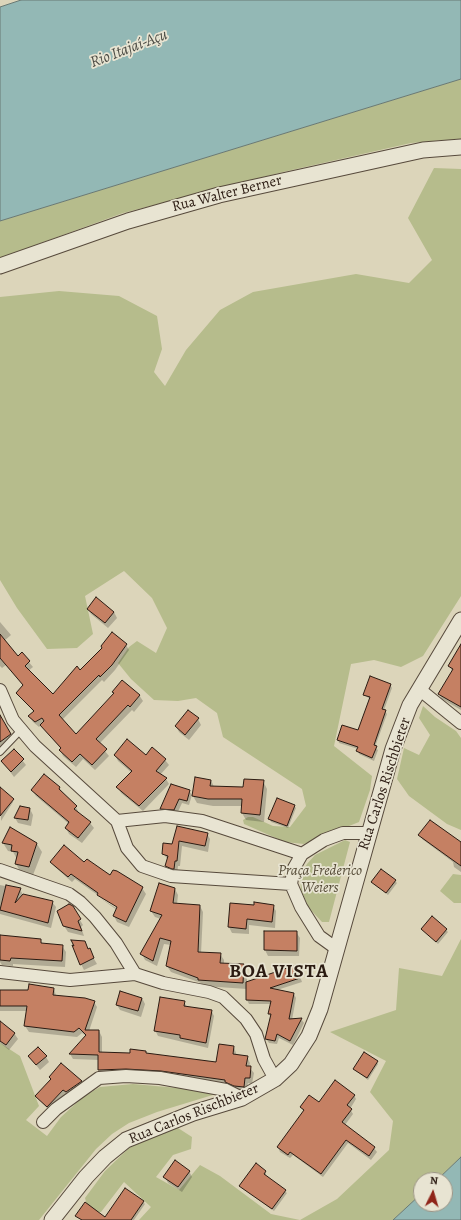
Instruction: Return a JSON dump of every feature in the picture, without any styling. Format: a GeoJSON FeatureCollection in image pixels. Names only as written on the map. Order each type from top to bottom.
{"type":"FeatureCollection","features":[{"type":"Feature","properties":{"kind":"street","name":"Rua Walter Berner"},"geometry":{"type":"LineString","coordinates":[[0,266],[128,220],[219,195],[422,150],[461,147]]}},
{"type":"Feature","properties":{"kind":"street","name":"Rua Carlos Rischbieter"},"geometry":{"type":"LineString","coordinates":[[52,1220],[86,1177],[105,1157],[126,1140],[193,1113],[242,1098],[275,1079],[291,1064],[309,1036],[320,1009],[368,833],[393,749],[410,705],[461,620]]}},
{"type":"Feature","properties":{"kind":"street"},"geometry":{"type":"LineString","coordinates":[[419,689],[461,723]]}},
{"type":"Feature","properties":{"kind":"street"},"geometry":{"type":"LineString","coordinates":[[0,690],[13,720],[35,746],[117,821],[127,848],[142,866],[159,873],[190,878],[291,884]]}},
{"type":"Feature","properties":{"kind":"street"},"geometry":{"type":"LineString","coordinates":[[117,821],[165,816],[202,821],[302,854]]}},
{"type":"Feature","properties":{"kind":"street"},"geometry":{"type":"LineString","coordinates":[[337,949],[319,936],[301,907],[291,884],[294,868],[302,854],[324,840],[343,833],[368,833]]}},
{"type":"Feature","properties":{"kind":"street"},"geometry":{"type":"LineString","coordinates":[[0,870],[62,892],[80,902],[95,917],[112,938],[135,974]]}},
{"type":"Feature","properties":{"kind":"street"},"geometry":{"type":"LineString","coordinates":[[0,972],[70,980],[135,974],[223,997],[246,1019],[256,1034],[264,1059],[275,1079]]}},
{"type":"Feature","properties":{"kind":"street"},"geometry":{"type":"LineString","coordinates":[[43,1122],[56,1109],[99,1078],[126,1076],[160,1078],[226,1090],[242,1098]]}},
{"type":"Feature","properties":{"kind":"lane"},"geometry":{"type":"LineString","coordinates":[[0,752],[21,730]]}},
{"type":"Feature","properties":{"kind":"green space"},"geometry":{"type":"Polygon","coordinates":[[[461,79],[461,142],[443,140],[411,143],[283,172],[123,213],[0,258],[0,221],[461,79]]]}},
{"type":"Feature","properties":{"kind":"green space"},"geometry":{"type":"Polygon","coordinates":[[[434,168],[461,169],[461,596],[423,656],[401,667],[374,660],[351,664],[334,746],[372,776],[370,790],[359,822],[304,844],[285,842],[244,824],[243,820],[248,817],[253,817],[273,826],[290,827],[306,806],[302,789],[223,737],[217,713],[196,698],[178,701],[154,700],[131,679],[118,663],[129,647],[137,641],[156,653],[167,628],[152,598],[124,571],[85,596],[93,634],[77,648],[47,649],[17,608],[0,580],[0,297],[59,291],[119,296],[157,316],[162,349],[154,372],[165,386],[186,350],[220,310],[253,292],[356,274],[409,283],[432,260],[408,218],[434,168]]]}},
{"type":"Feature","properties":{"kind":"green space"},"geometry":{"type":"Polygon","coordinates":[[[423,706],[435,717],[456,731],[461,738],[461,830],[447,824],[409,796],[397,779],[404,748],[419,755],[430,735],[419,718],[423,706]]]}},
{"type":"Feature","properties":{"kind":"green space","name":"Praça Frederico Weiers"},"geometry":{"type":"Polygon","coordinates":[[[345,840],[350,842],[329,922],[322,922],[309,908],[301,890],[300,875],[315,855],[345,840]]]}},
{"type":"Feature","properties":{"kind":"green space"},"geometry":{"type":"Polygon","coordinates":[[[453,874],[461,875],[461,903],[454,903],[440,891],[453,874]]]}},
{"type":"Feature","properties":{"kind":"green space"},"geometry":{"type":"Polygon","coordinates":[[[461,939],[461,1157],[445,1172],[413,1172],[413,1201],[393,1220],[300,1220],[337,1199],[389,1150],[393,1121],[370,1092],[386,1061],[330,1032],[396,1010],[399,968],[442,976],[461,939]]]}},
{"type":"Feature","properties":{"kind":"green space"},"geometry":{"type":"Polygon","coordinates":[[[0,1043],[20,1056],[39,1106],[26,1120],[47,1136],[61,1117],[83,1097],[100,1087],[133,1084],[189,1089],[216,1094],[157,1112],[129,1123],[112,1134],[96,1149],[39,1220],[0,1220],[0,1043]]]}},
{"type":"Feature","properties":{"kind":"green space"},"geometry":{"type":"Polygon","coordinates":[[[178,1128],[192,1137],[191,1149],[173,1155],[156,1177],[179,1190],[200,1165],[220,1176],[271,1214],[300,1220],[139,1220],[151,1207],[124,1182],[101,1212],[89,1212],[85,1198],[105,1171],[129,1148],[158,1131],[178,1128]]]}},
{"type":"Feature","properties":{"kind":"water","name":"Rio Itajaí-Açu"},"geometry":{"type":"Polygon","coordinates":[[[21,0],[461,0],[461,79],[0,221],[0,7],[21,0]]]}},
{"type":"Feature","properties":{"kind":"water"},"geometry":{"type":"Polygon","coordinates":[[[461,1157],[461,1220],[393,1220],[413,1201],[413,1212],[453,1212],[453,1172],[445,1172],[461,1157]]]}},
{"type":"Feature","properties":{"kind":"building"},"geometry":{"type":"Polygon","coordinates":[[[96,597],[114,612],[105,623],[87,609],[96,597]]]}},
{"type":"Feature","properties":{"kind":"building"},"geometry":{"type":"Polygon","coordinates":[[[112,632],[127,644],[112,665],[100,677],[99,675],[59,715],[76,734],[114,693],[112,692],[122,680],[140,695],[130,707],[128,705],[96,739],[107,749],[92,765],[80,754],[72,762],[59,750],[61,748],[40,725],[44,721],[42,718],[35,722],[28,716],[34,711],[16,693],[23,685],[0,658],[0,634],[18,656],[22,652],[30,661],[25,666],[53,694],[77,666],[80,670],[102,648],[101,646],[112,632]]]}},
{"type":"Feature","properties":{"kind":"building"},"geometry":{"type":"Polygon","coordinates":[[[461,644],[461,707],[438,694],[453,669],[448,666],[461,644]]]}},
{"type":"Feature","properties":{"kind":"building"},"geometry":{"type":"Polygon","coordinates":[[[370,676],[391,684],[382,709],[386,710],[374,745],[377,746],[372,758],[356,751],[358,747],[337,740],[342,725],[358,730],[370,697],[363,695],[370,676]]]}},
{"type":"Feature","properties":{"kind":"building"},"geometry":{"type":"Polygon","coordinates":[[[188,710],[199,718],[185,735],[175,726],[188,710]]]}},
{"type":"Feature","properties":{"kind":"building"},"geometry":{"type":"Polygon","coordinates":[[[0,715],[11,734],[0,742],[0,715]]]}},
{"type":"Feature","properties":{"kind":"building"},"geometry":{"type":"Polygon","coordinates":[[[127,739],[146,755],[152,747],[166,759],[156,771],[167,778],[139,806],[116,787],[132,771],[114,755],[127,739]]]}},
{"type":"Feature","properties":{"kind":"building"},"geometry":{"type":"Polygon","coordinates":[[[14,749],[24,759],[11,772],[1,761],[14,749]]]}},
{"type":"Feature","properties":{"kind":"building"},"geometry":{"type":"Polygon","coordinates":[[[44,774],[60,787],[59,789],[77,806],[74,809],[91,822],[78,838],[65,828],[69,822],[31,790],[44,774]]]}},
{"type":"Feature","properties":{"kind":"building"},"geometry":{"type":"Polygon","coordinates":[[[195,777],[211,780],[210,786],[243,787],[244,779],[264,780],[260,815],[241,813],[242,799],[208,799],[192,796],[195,777]]]}},
{"type":"Feature","properties":{"kind":"building"},"geometry":{"type":"Polygon","coordinates":[[[171,784],[190,790],[187,801],[179,799],[174,810],[160,809],[171,784]]]}},
{"type":"Feature","properties":{"kind":"building"},"geometry":{"type":"Polygon","coordinates":[[[0,787],[14,799],[0,816],[0,787]]]}},
{"type":"Feature","properties":{"kind":"building"},"geometry":{"type":"Polygon","coordinates":[[[277,798],[295,805],[287,826],[268,819],[277,798]]]}},
{"type":"Feature","properties":{"kind":"building"},"geometry":{"type":"Polygon","coordinates":[[[20,806],[30,808],[28,820],[14,818],[20,806]]]}},
{"type":"Feature","properties":{"kind":"building"},"geometry":{"type":"Polygon","coordinates":[[[430,820],[461,842],[461,866],[418,835],[430,820]]]}},
{"type":"Feature","properties":{"kind":"building"},"geometry":{"type":"Polygon","coordinates":[[[177,826],[208,833],[205,846],[179,841],[177,861],[175,861],[174,869],[172,869],[165,866],[168,856],[162,854],[163,843],[172,844],[177,826]]]}},
{"type":"Feature","properties":{"kind":"building"},"geometry":{"type":"Polygon","coordinates":[[[10,827],[37,843],[29,867],[15,864],[18,852],[11,851],[12,845],[2,843],[10,827]]]}},
{"type":"Feature","properties":{"kind":"building"},"geometry":{"type":"Polygon","coordinates":[[[64,845],[84,862],[87,859],[110,875],[113,870],[117,871],[143,887],[126,922],[113,916],[117,907],[97,895],[98,893],[71,874],[68,877],[50,862],[64,845]]]}},
{"type":"Feature","properties":{"kind":"building"},"geometry":{"type":"Polygon","coordinates":[[[381,869],[396,880],[386,893],[371,882],[381,869]]]}},
{"type":"Feature","properties":{"kind":"building"},"geometry":{"type":"Polygon","coordinates":[[[159,883],[175,888],[173,903],[200,905],[198,952],[221,953],[220,963],[244,964],[243,983],[198,980],[198,978],[166,966],[171,941],[160,938],[153,961],[140,954],[162,915],[150,911],[159,883]]]}},
{"type":"Feature","properties":{"kind":"building"},"geometry":{"type":"Polygon","coordinates":[[[6,885],[21,888],[15,903],[23,894],[53,901],[48,923],[0,910],[6,885]]]}},
{"type":"Feature","properties":{"kind":"building"},"geometry":{"type":"Polygon","coordinates":[[[254,902],[274,905],[272,922],[247,919],[246,929],[228,927],[230,903],[254,905],[254,902]]]}},
{"type":"Feature","properties":{"kind":"building"},"geometry":{"type":"Polygon","coordinates":[[[69,904],[73,906],[81,919],[78,921],[82,931],[63,926],[57,911],[69,904]]]}},
{"type":"Feature","properties":{"kind":"building"},"geometry":{"type":"Polygon","coordinates":[[[432,916],[447,929],[436,942],[421,929],[432,916]]]}},
{"type":"Feature","properties":{"kind":"building"},"geometry":{"type":"Polygon","coordinates":[[[264,931],[297,931],[297,951],[264,950],[264,931]]]}},
{"type":"Feature","properties":{"kind":"building"},"geometry":{"type":"Polygon","coordinates":[[[0,935],[41,939],[41,943],[63,945],[62,961],[11,958],[10,961],[0,960],[0,935]]]}},
{"type":"Feature","properties":{"kind":"building"},"geometry":{"type":"Polygon","coordinates":[[[71,940],[85,941],[94,958],[80,965],[71,940]]]}},
{"type":"Feature","properties":{"kind":"building"},"geometry":{"type":"Polygon","coordinates":[[[296,965],[300,978],[270,988],[294,993],[289,1019],[302,1018],[290,1041],[277,1034],[275,1041],[265,1039],[271,1014],[268,1014],[271,1001],[246,1000],[246,982],[296,965]]]}},
{"type":"Feature","properties":{"kind":"building"},"geometry":{"type":"Polygon","coordinates":[[[29,984],[54,988],[53,995],[85,998],[95,1001],[85,1030],[99,1030],[99,1052],[130,1053],[130,1049],[146,1051],[146,1053],[216,1062],[219,1044],[234,1046],[233,1054],[248,1056],[246,1066],[251,1066],[250,1078],[245,1078],[244,1087],[234,1086],[225,1082],[225,1080],[161,1071],[126,1069],[98,1070],[98,1055],[69,1054],[86,1035],[79,1028],[74,1032],[24,1026],[27,1006],[0,1006],[0,990],[28,990],[29,984]]]}},
{"type":"Feature","properties":{"kind":"building"},"geometry":{"type":"Polygon","coordinates":[[[120,991],[142,998],[138,1011],[116,1005],[120,991]]]}},
{"type":"Feature","properties":{"kind":"building"},"geometry":{"type":"Polygon","coordinates":[[[160,997],[185,1001],[184,1006],[212,1010],[206,1043],[180,1038],[180,1035],[154,1031],[160,997]]]}},
{"type":"Feature","properties":{"kind":"building"},"geometry":{"type":"Polygon","coordinates":[[[0,1021],[15,1033],[6,1045],[0,1041],[0,1021]]]}},
{"type":"Feature","properties":{"kind":"building"},"geometry":{"type":"Polygon","coordinates":[[[38,1047],[47,1056],[36,1065],[28,1056],[38,1047]]]}},
{"type":"Feature","properties":{"kind":"building"},"geometry":{"type":"Polygon","coordinates":[[[364,1052],[378,1061],[367,1078],[353,1069],[364,1052]]]}},
{"type":"Feature","properties":{"kind":"building"},"geometry":{"type":"Polygon","coordinates":[[[61,1063],[82,1081],[66,1092],[63,1090],[47,1107],[35,1096],[51,1079],[49,1077],[61,1063]]]}},
{"type":"Feature","properties":{"kind":"building"},"geometry":{"type":"Polygon","coordinates":[[[335,1080],[355,1095],[347,1105],[352,1109],[342,1122],[375,1147],[369,1156],[346,1140],[321,1174],[290,1152],[288,1155],[277,1147],[304,1110],[300,1107],[309,1095],[319,1102],[335,1080]]]}},
{"type":"Feature","properties":{"kind":"building"},"geometry":{"type":"Polygon","coordinates":[[[175,1160],[190,1171],[178,1187],[163,1177],[175,1160]]]}},
{"type":"Feature","properties":{"kind":"building"},"geometry":{"type":"Polygon","coordinates":[[[256,1163],[266,1171],[264,1174],[286,1190],[272,1209],[239,1186],[256,1163]]]}},
{"type":"Feature","properties":{"kind":"building"},"geometry":{"type":"Polygon","coordinates":[[[125,1188],[144,1201],[131,1220],[82,1220],[75,1216],[85,1202],[105,1217],[125,1188]]]}},
{"type":"Feature","properties":{"kind":"district","name":"BOA VISTA"},"geometry":{"type":"Point","coordinates":[279,972]}}]}
